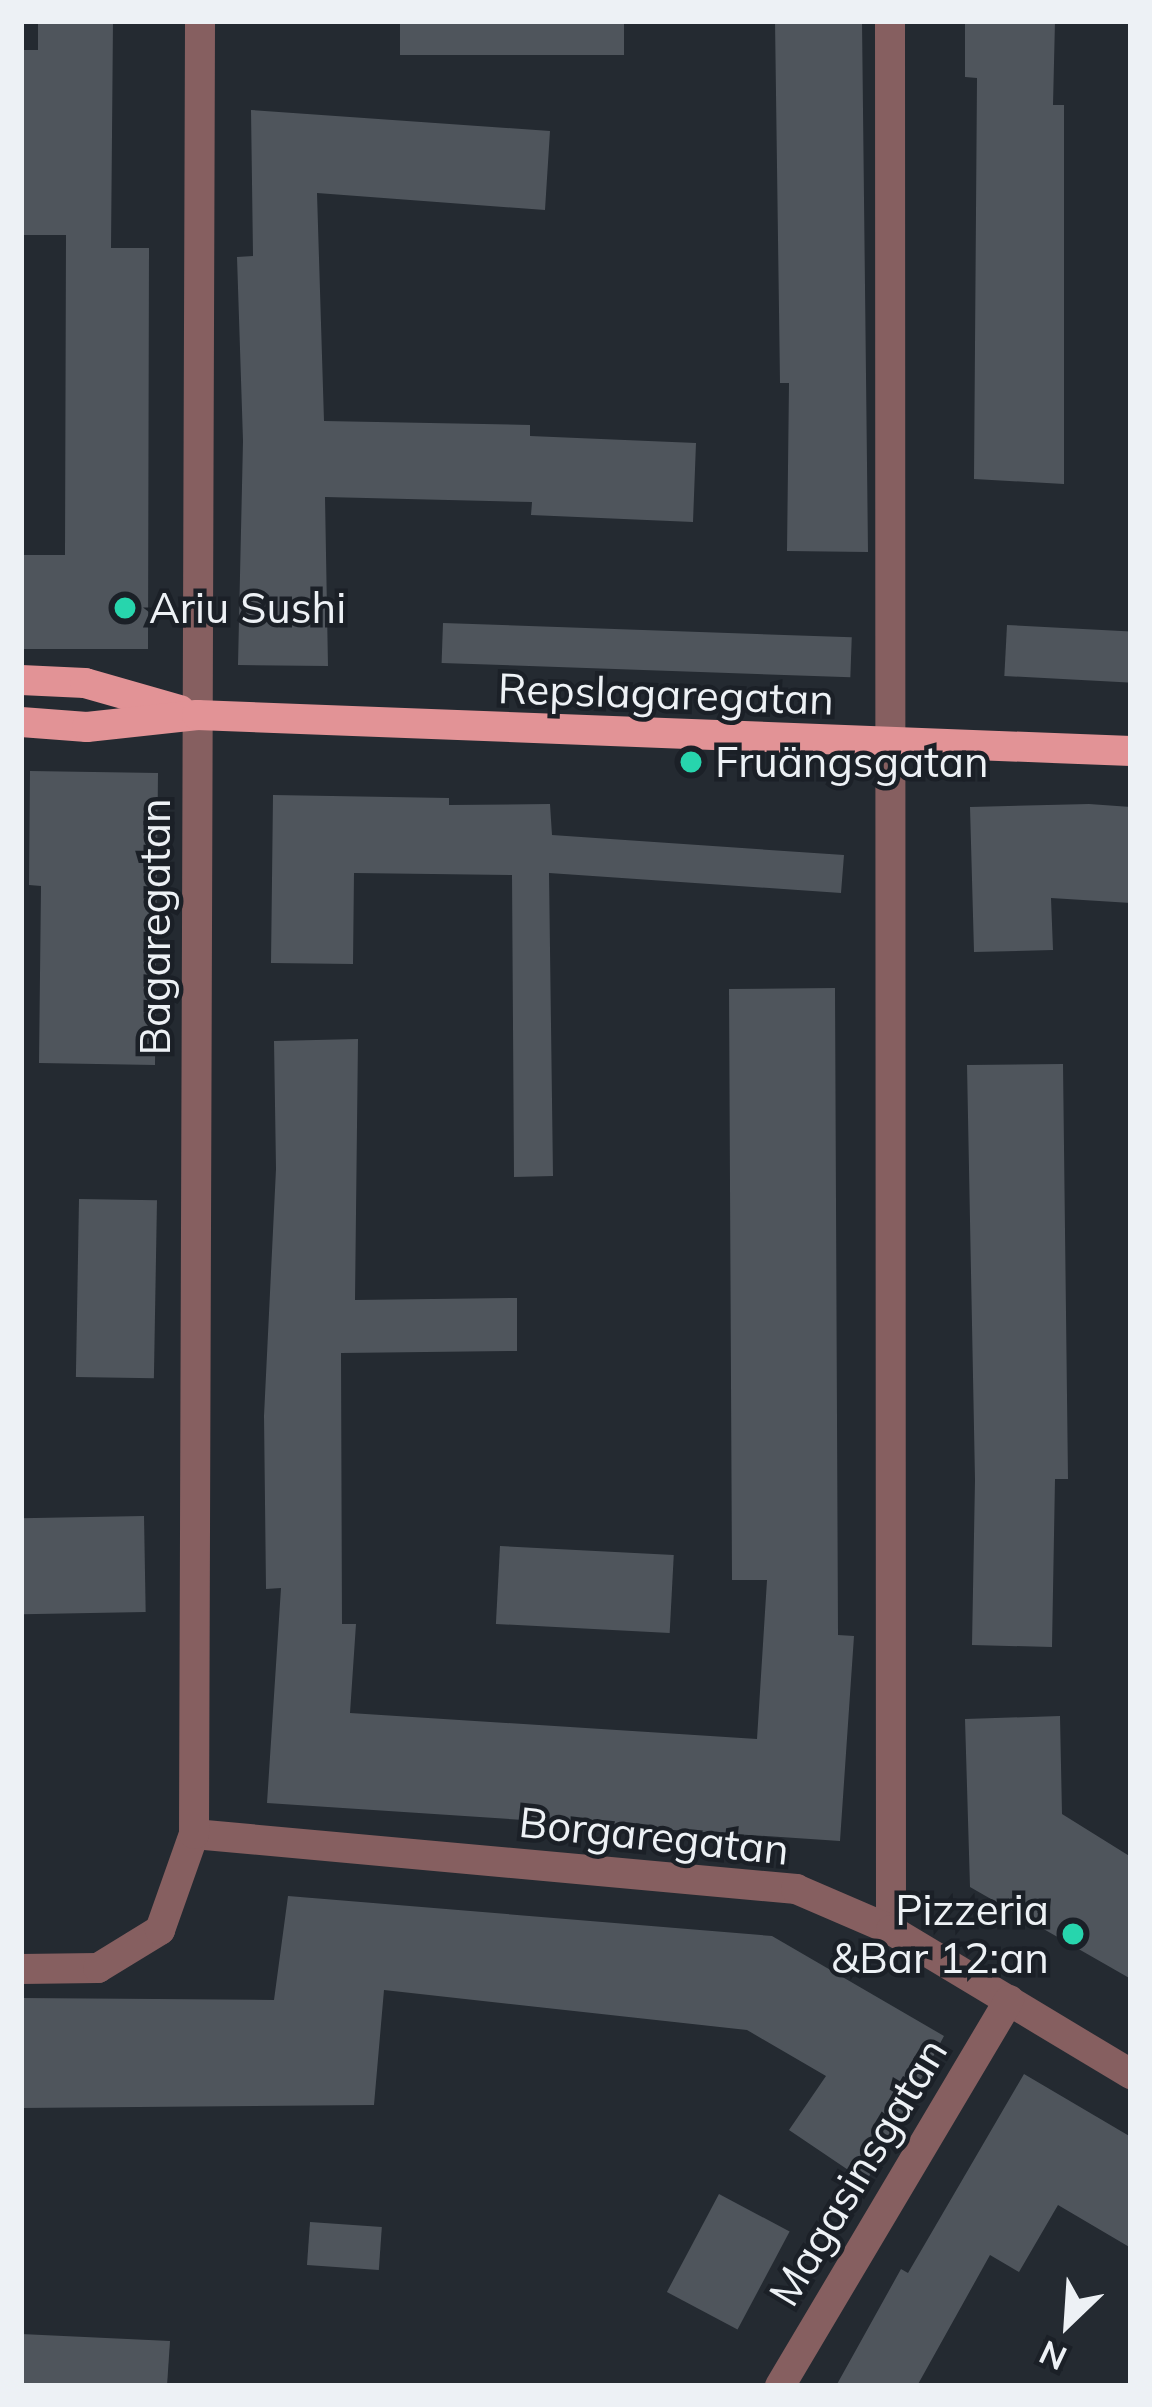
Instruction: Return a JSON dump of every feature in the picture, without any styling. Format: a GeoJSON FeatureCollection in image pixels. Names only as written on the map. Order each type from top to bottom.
{"type":"FeatureCollection","features":[{"type":"Feature","properties":{"kind":"main road","name":"Repslagaregatan"},"geometry":{"type":"LineString","coordinates":[[21,680],[85,683],[197,715]]}},
{"type":"Feature","properties":{"kind":"main road","name":"Repslagaregatan"},"geometry":{"type":"LineString","coordinates":[[21,722],[87,727],[197,715],[1131,751]]}},
{"type":"Feature","properties":{"kind":"street","name":"Bagaregatan"},"geometry":{"type":"LineString","coordinates":[[21,1970],[98,1968],[160,1930],[194,1834],[200,21]]}},
{"type":"Feature","properties":{"kind":"street"},"geometry":{"type":"LineString","coordinates":[[890,21],[891,1930]]}},
{"type":"Feature","properties":{"kind":"street","name":"Borgaregatan"},"geometry":{"type":"LineString","coordinates":[[194,1834],[796,1889],[891,1930],[1130,2072]]}},
{"type":"Feature","properties":{"kind":"street","name":"Magasinsgatan"},"geometry":{"type":"LineString","coordinates":[[780,2386],[1009,2000]]}},
{"type":"Feature","properties":{"kind":"building"},"geometry":{"type":"Polygon","coordinates":[[[38,21],[113,21],[111,248],[149,248],[148,649],[21,649],[21,555],[65,555],[66,235],[21,235],[21,50],[38,50],[38,21]]]}},
{"type":"Feature","properties":{"kind":"building"},"geometry":{"type":"Polygon","coordinates":[[[400,21],[624,21],[624,55],[400,55],[400,21]]]}},
{"type":"Feature","properties":{"kind":"building"},"geometry":{"type":"Polygon","coordinates":[[[775,21],[862,21],[868,552],[787,551],[789,383],[780,383],[775,21]]]}},
{"type":"Feature","properties":{"kind":"building"},"geometry":{"type":"Polygon","coordinates":[[[965,21],[1055,21],[1053,105],[1064,105],[1064,484],[974,479],[977,78],[965,77],[965,21]]]}},
{"type":"Feature","properties":{"kind":"building"},"geometry":{"type":"Polygon","coordinates":[[[251,110],[550,131],[545,210],[317,193],[324,421],[530,425],[530,436],[696,443],[693,522],[531,515],[532,502],[325,497],[328,666],[238,665],[243,441],[237,257],[253,256],[251,110]]]}},
{"type":"Feature","properties":{"kind":"building"},"geometry":{"type":"Polygon","coordinates":[[[443,623],[852,637],[850,677],[442,663],[443,623]]]}},
{"type":"Feature","properties":{"kind":"building"},"geometry":{"type":"Polygon","coordinates":[[[1007,625],[1131,631],[1128,682],[1004,676],[1007,625]]]}},
{"type":"Feature","properties":{"kind":"building"},"geometry":{"type":"Polygon","coordinates":[[[30,771],[158,773],[155,1065],[39,1063],[41,886],[29,885],[30,771]]]}},
{"type":"Feature","properties":{"kind":"building"},"geometry":{"type":"Polygon","coordinates":[[[273,795],[449,798],[449,805],[550,804],[552,835],[844,855],[841,893],[549,873],[553,1176],[514,1177],[512,875],[354,873],[353,964],[271,963],[273,795]]]}},
{"type":"Feature","properties":{"kind":"building"},"geometry":{"type":"Polygon","coordinates":[[[970,807],[1131,807],[1131,903],[1051,898],[1053,950],[974,952],[970,807]]]}},
{"type":"Feature","properties":{"kind":"building"},"geometry":{"type":"Polygon","coordinates":[[[835,988],[838,1635],[854,1636],[840,1841],[267,1803],[281,1588],[266,1589],[264,1416],[276,1169],[274,1041],[358,1039],[355,1300],[517,1298],[517,1351],[341,1353],[342,1624],[356,1624],[350,1713],[757,1739],[767,1580],[732,1580],[729,989],[835,988]]]}},
{"type":"Feature","properties":{"kind":"building"},"geometry":{"type":"Polygon","coordinates":[[[1063,1064],[1068,1479],[1055,1479],[1052,1647],[972,1645],[975,1480],[967,1065],[1063,1064]]]}},
{"type":"Feature","properties":{"kind":"building"},"geometry":{"type":"Polygon","coordinates":[[[79,1199],[157,1200],[154,1378],[76,1377],[79,1199]]]}},
{"type":"Feature","properties":{"kind":"building"},"geometry":{"type":"Polygon","coordinates":[[[144,1516],[146,1612],[23,1614],[21,1518],[144,1516]]]}},
{"type":"Feature","properties":{"kind":"building"},"geometry":{"type":"Polygon","coordinates":[[[500,1546],[674,1555],[670,1633],[496,1624],[500,1546]]]}},
{"type":"Feature","properties":{"kind":"building"},"geometry":{"type":"Polygon","coordinates":[[[1060,1716],[1062,1814],[1131,1857],[1131,1979],[970,1887],[965,1719],[1060,1716]]]}},
{"type":"Feature","properties":{"kind":"building"},"geometry":{"type":"Polygon","coordinates":[[[288,1896],[772,1936],[944,2036],[866,2182],[789,2130],[826,2076],[747,2030],[384,1990],[374,2105],[21,2108],[21,1998],[274,2000],[288,1896]]]}},
{"type":"Feature","properties":{"kind":"building"},"geometry":{"type":"Polygon","coordinates":[[[1024,2074],[1131,2137],[1131,2248],[1058,2205],[1019,2272],[990,2255],[917,2386],[836,2386],[901,2269],[908,2273],[1024,2074]]]}},
{"type":"Feature","properties":{"kind":"building"},"geometry":{"type":"Polygon","coordinates":[[[719,2194],[790,2232],[738,2330],[667,2292],[719,2194]]]}},
{"type":"Feature","properties":{"kind":"building"},"geometry":{"type":"Polygon","coordinates":[[[310,2222],[382,2227],[379,2270],[307,2265],[310,2222]]]}},
{"type":"Feature","properties":{"kind":"building"},"geometry":{"type":"Polygon","coordinates":[[[21,2334],[170,2341],[167,2386],[21,2386],[21,2334]]]}},
{"type":"Feature","properties":{"kind":"place","name":"Ariu Sushi"},"geometry":{"type":"Point","coordinates":[125,608]}},
{"type":"Feature","properties":{"kind":"place","name":"Fruängsgatan"},"geometry":{"type":"Point","coordinates":[691,762]}},
{"type":"Feature","properties":{"kind":"place","name":"Pizzeria &Bar 12:an"},"geometry":{"type":"Point","coordinates":[1073,1934]}}]}
